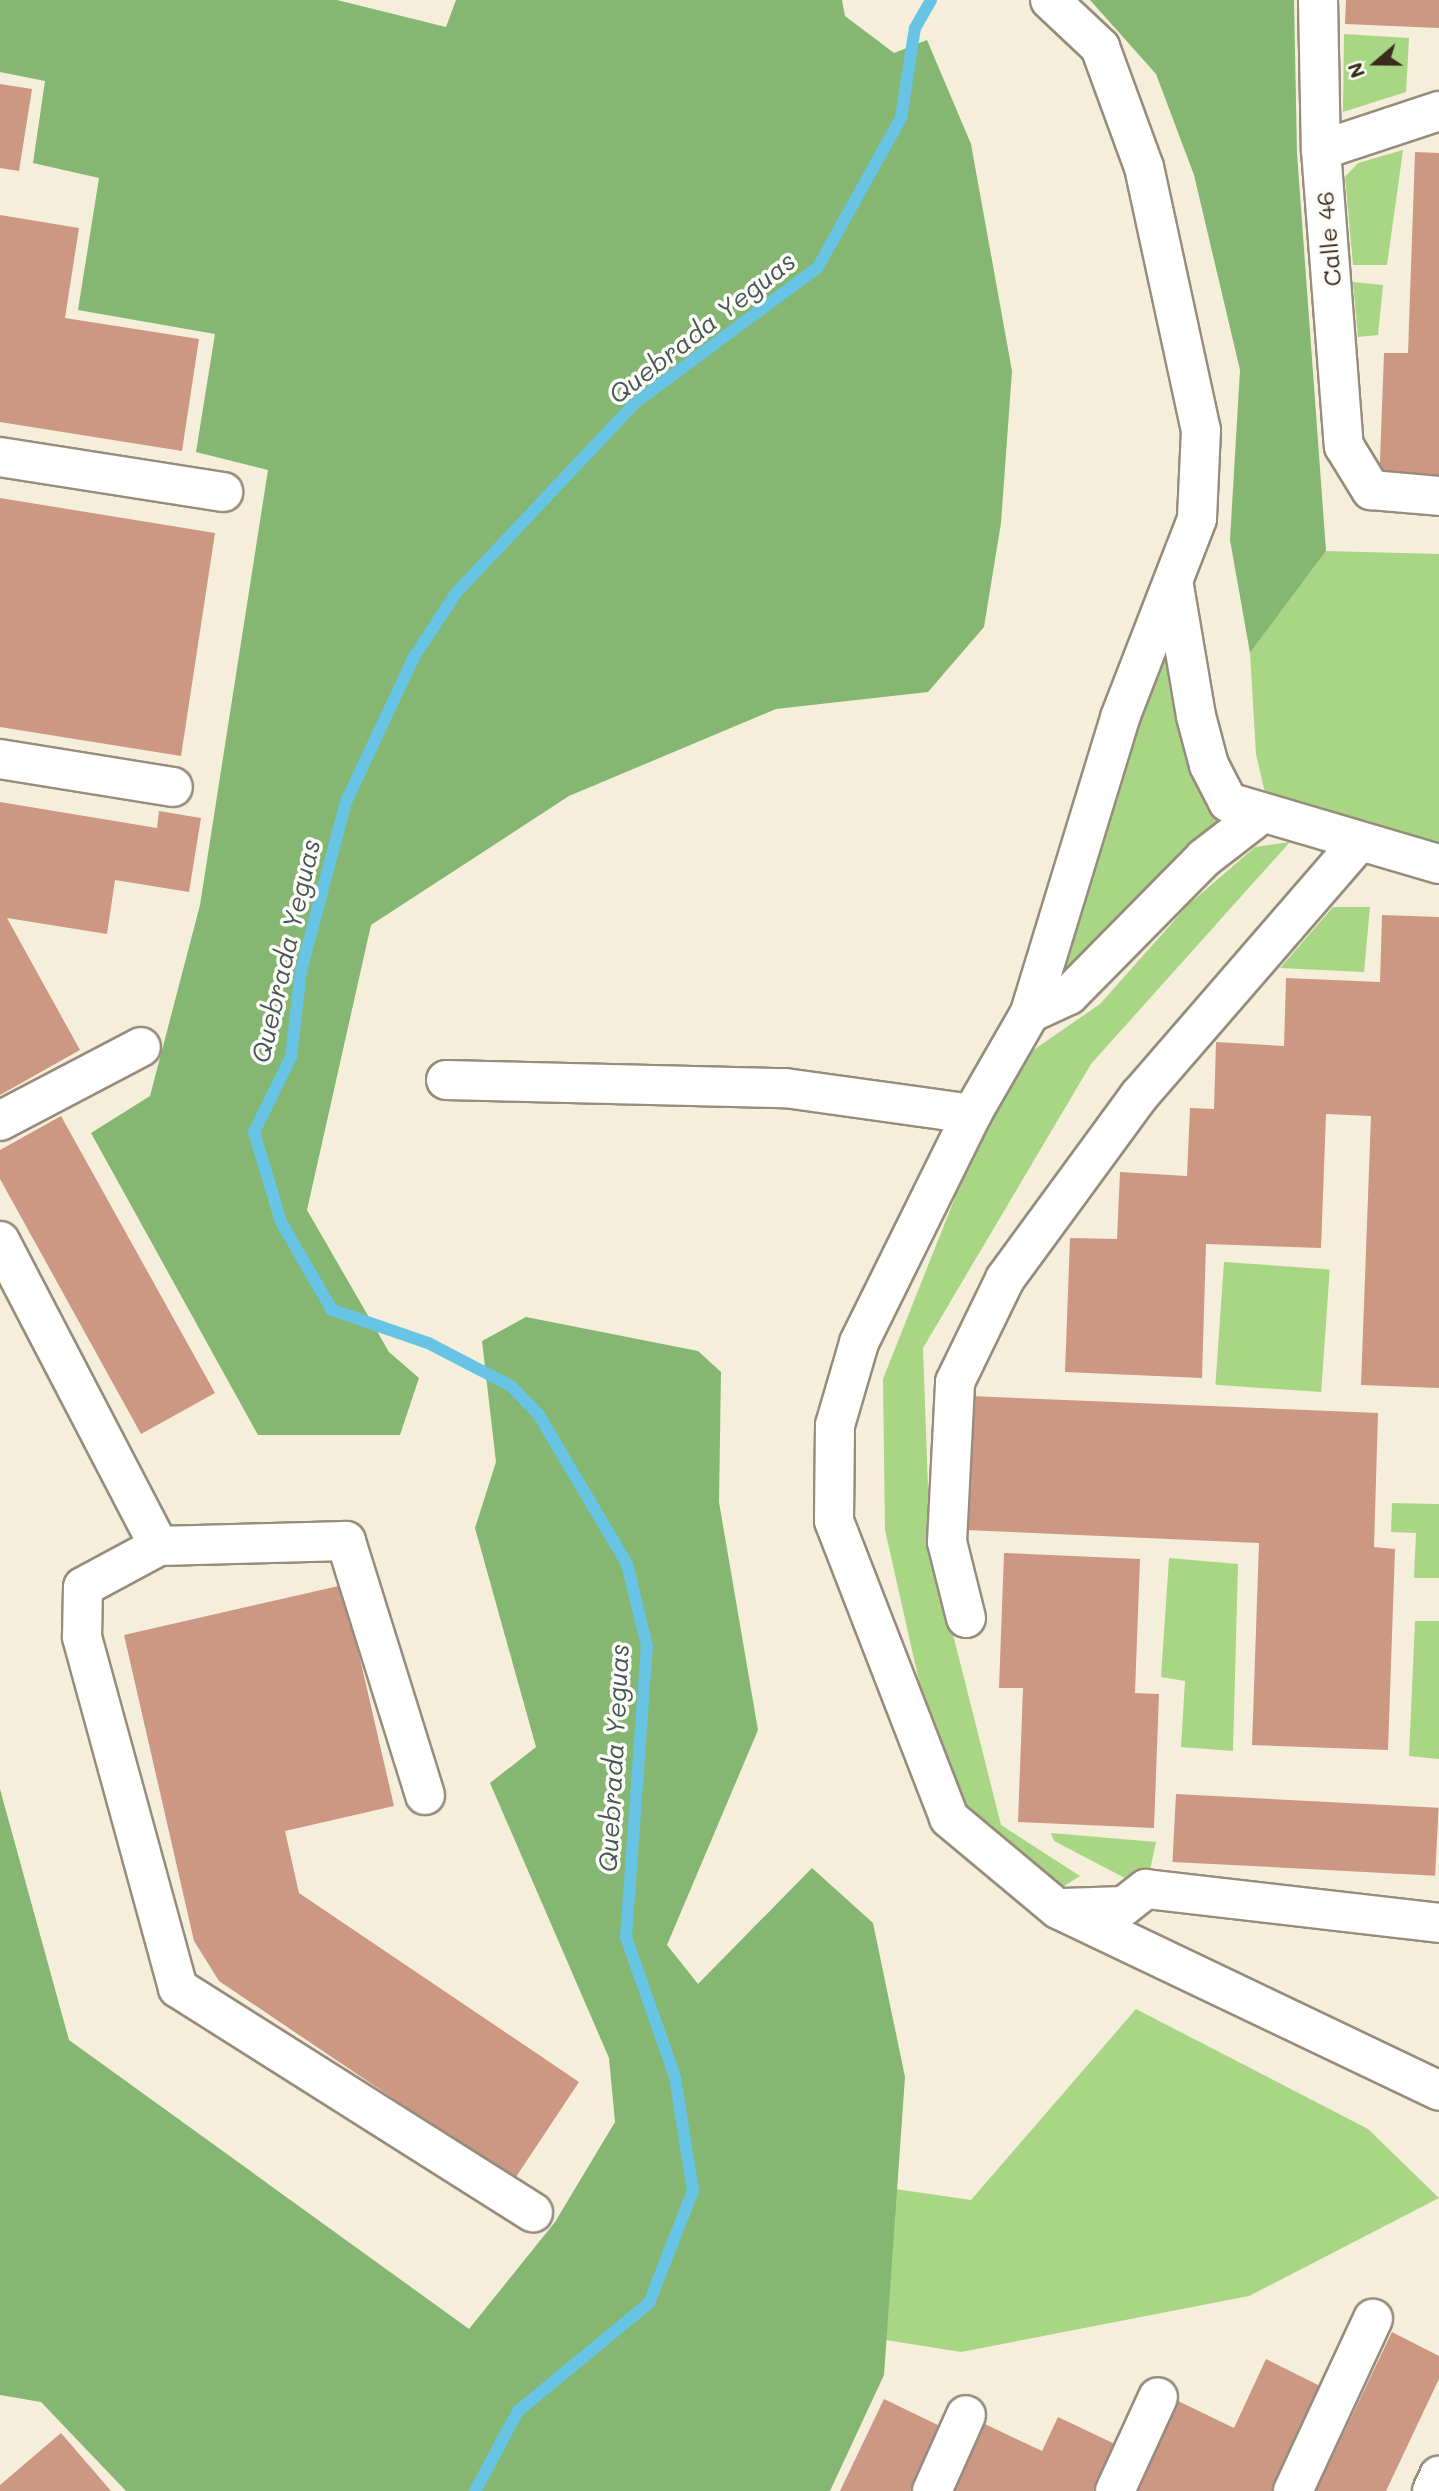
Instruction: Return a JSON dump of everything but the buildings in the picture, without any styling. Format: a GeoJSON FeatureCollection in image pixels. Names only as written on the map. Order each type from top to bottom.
{"type":"FeatureCollection","features":[{"type":"Feature","properties":{"kind":"street"},"geometry":{"type":"LineString","coordinates":[[1050,0],[1100,47],[1144,167],[1201,430],[1197,519],[1120,718],[1030,1013],[972,1114],[859,1343],[835,1425],[834,1521],[949,1818],[1058,1909],[1439,2091]]}},
{"type":"Feature","properties":{"kind":"street","name":"Calle 46"},"geometry":{"type":"LineString","coordinates":[[1318,0],[1321,150],[1344,446],[1361,474],[1381,494],[1439,496]]}},
{"type":"Feature","properties":{"kind":"street"},"geometry":{"type":"LineString","coordinates":[[1321,150],[1439,111]]}},
{"type":"Feature","properties":{"kind":"street"},"geometry":{"type":"LineString","coordinates":[[0,457],[223,492]]}},
{"type":"Feature","properties":{"kind":"street"},"geometry":{"type":"LineString","coordinates":[[1174,584],[1209,765],[1228,802],[1358,844],[1439,864]]}},
{"type":"Feature","properties":{"kind":"street"},"geometry":{"type":"LineString","coordinates":[[0,759],[173,787]]}},
{"type":"Feature","properties":{"kind":"street"},"geometry":{"type":"LineString","coordinates":[[1030,1013],[1069,995],[1203,858],[1261,814]]}},
{"type":"Feature","properties":{"kind":"street"},"geometry":{"type":"LineString","coordinates":[[967,1618],[947,1542],[955,1382],[1005,1279],[1139,1096],[1358,844]]}},
{"type":"Feature","properties":{"kind":"street"},"geometry":{"type":"LineString","coordinates":[[0,1121],[141,1047]]}},
{"type":"Feature","properties":{"kind":"street"},"geometry":{"type":"LineString","coordinates":[[446,1080],[785,1088],[972,1114]]}},
{"type":"Feature","properties":{"kind":"street"},"geometry":{"type":"LineString","coordinates":[[0,1241],[159,1546]]}},
{"type":"Feature","properties":{"kind":"street"},"geometry":{"type":"LineString","coordinates":[[425,1795],[346,1541],[159,1546],[82,1587],[82,1637],[178,1987],[533,2212]]}},
{"type":"Feature","properties":{"kind":"street"},"geometry":{"type":"LineString","coordinates":[[1058,1909],[1124,1906],[1146,1889],[1439,1923]]}},
{"type":"Feature","properties":{"kind":"street"},"geometry":{"type":"LineString","coordinates":[[1293,2491],[1373,2319]]}},
{"type":"Feature","properties":{"kind":"street"},"geometry":{"type":"LineString","coordinates":[[1115,2491],[1158,2397]]}},
{"type":"Feature","properties":{"kind":"street"},"geometry":{"type":"LineString","coordinates":[[932,2491],[966,2415]]}},
{"type":"Feature","properties":{"kind":"street"},"geometry":{"type":"LineString","coordinates":[[1432,2491],[1439,2476]]}},
{"type":"Feature","properties":{"kind":"green space"},"geometry":{"type":"Polygon","coordinates":[[[0,0],[337,0],[446,27],[456,0],[842,0],[845,16],[894,53],[927,40],[971,144],[1012,371],[1001,523],[984,627],[928,692],[776,709],[569,796],[371,925],[307,1210],[389,1352],[419,1378],[400,1435],[258,1435],[91,1133],[150,1096],[200,905],[268,470],[196,452],[215,334],[78,310],[99,178],[33,163],[45,81],[0,72],[0,0]]]}},
{"type":"Feature","properties":{"kind":"green space"},"geometry":{"type":"Polygon","coordinates":[[[1090,0],[1294,0],[1297,153],[1326,551],[1250,653],[1230,540],[1240,370],[1194,175],[1156,74],[1090,0]]]}},
{"type":"Feature","properties":{"kind":"green space"},"geometry":{"type":"Polygon","coordinates":[[[1344,34],[1409,38],[1406,92],[1343,112],[1344,34]]]}},
{"type":"Feature","properties":{"kind":"green space"},"geometry":{"type":"Polygon","coordinates":[[[1403,150],[1387,265],[1353,265],[1345,177],[1358,163],[1403,150]]]}},
{"type":"Feature","properties":{"kind":"green space"},"geometry":{"type":"Polygon","coordinates":[[[1353,282],[1383,285],[1378,335],[1358,337],[1353,282]]]}},
{"type":"Feature","properties":{"kind":"green space"},"geometry":{"type":"Polygon","coordinates":[[[1326,551],[1439,554],[1439,869],[1333,862],[1269,810],[1256,754],[1250,653],[1326,551]]]}},
{"type":"Feature","properties":{"kind":"green space"},"geometry":{"type":"Polygon","coordinates":[[[1171,656],[1226,816],[1187,846],[1062,979],[1050,964],[1162,658],[1171,656]]]}},
{"type":"Feature","properties":{"kind":"green space"},"geometry":{"type":"Polygon","coordinates":[[[1290,842],[1091,1064],[923,1348],[930,1543],[1001,1825],[1080,1876],[1061,1888],[966,1814],[928,1721],[885,1530],[883,1379],[979,1137],[1032,1051],[1100,1004],[1188,905],[1255,847],[1290,842]]]}},
{"type":"Feature","properties":{"kind":"green space"},"geometry":{"type":"Polygon","coordinates":[[[1333,907],[1370,907],[1364,972],[1280,968],[1333,907]]]}},
{"type":"Feature","properties":{"kind":"green space"},"geometry":{"type":"Polygon","coordinates":[[[1224,1262],[1330,1269],[1321,1392],[1215,1385],[1224,1262]]]}},
{"type":"Feature","properties":{"kind":"green space"},"geometry":{"type":"Polygon","coordinates":[[[526,1317],[698,1351],[721,1372],[719,1502],[758,1730],[667,1945],[698,1984],[812,1868],[873,1923],[905,2077],[884,2375],[830,2491],[126,2491],[41,2402],[0,2395],[0,1789],[69,2040],[469,2329],[555,2222],[615,2122],[609,2058],[490,1783],[536,1747],[475,1528],[496,1462],[482,1341],[526,1317]]]}},
{"type":"Feature","properties":{"kind":"green space"},"geometry":{"type":"Polygon","coordinates":[[[1392,1503],[1439,1504],[1439,1578],[1414,1578],[1416,1533],[1391,1532],[1392,1503]]]}},
{"type":"Feature","properties":{"kind":"green space"},"geometry":{"type":"Polygon","coordinates":[[[1169,1558],[1238,1564],[1233,1751],[1181,1747],[1185,1681],[1161,1677],[1169,1558]]]}},
{"type":"Feature","properties":{"kind":"green space"},"geometry":{"type":"Polygon","coordinates":[[[1415,1621],[1439,1621],[1439,1759],[1409,1756],[1415,1621]]]}},
{"type":"Feature","properties":{"kind":"green space"},"geometry":{"type":"Polygon","coordinates":[[[1051,1833],[1156,1842],[1146,1889],[1054,1841],[1051,1833]]]}},
{"type":"Feature","properties":{"kind":"green space"},"geometry":{"type":"Polygon","coordinates":[[[1136,2009],[1368,2129],[1439,2198],[1249,2296],[961,2352],[886,2340],[895,2189],[971,2200],[1136,2009]]]}},
{"type":"Feature","properties":{"kind":"waterway","name":"Quebrada Yeguas"},"geometry":{"type":"LineString","coordinates":[[475,2491],[518,2411],[649,2303],[693,2191],[675,2077],[626,1937],[647,1646],[627,1564],[539,1415],[511,1386],[428,1343],[332,1310],[281,1222],[254,1132],[291,1057],[301,971],[346,802],[414,657],[456,593],[635,403],[818,267],[901,118],[915,28],[931,0]]}}]}
